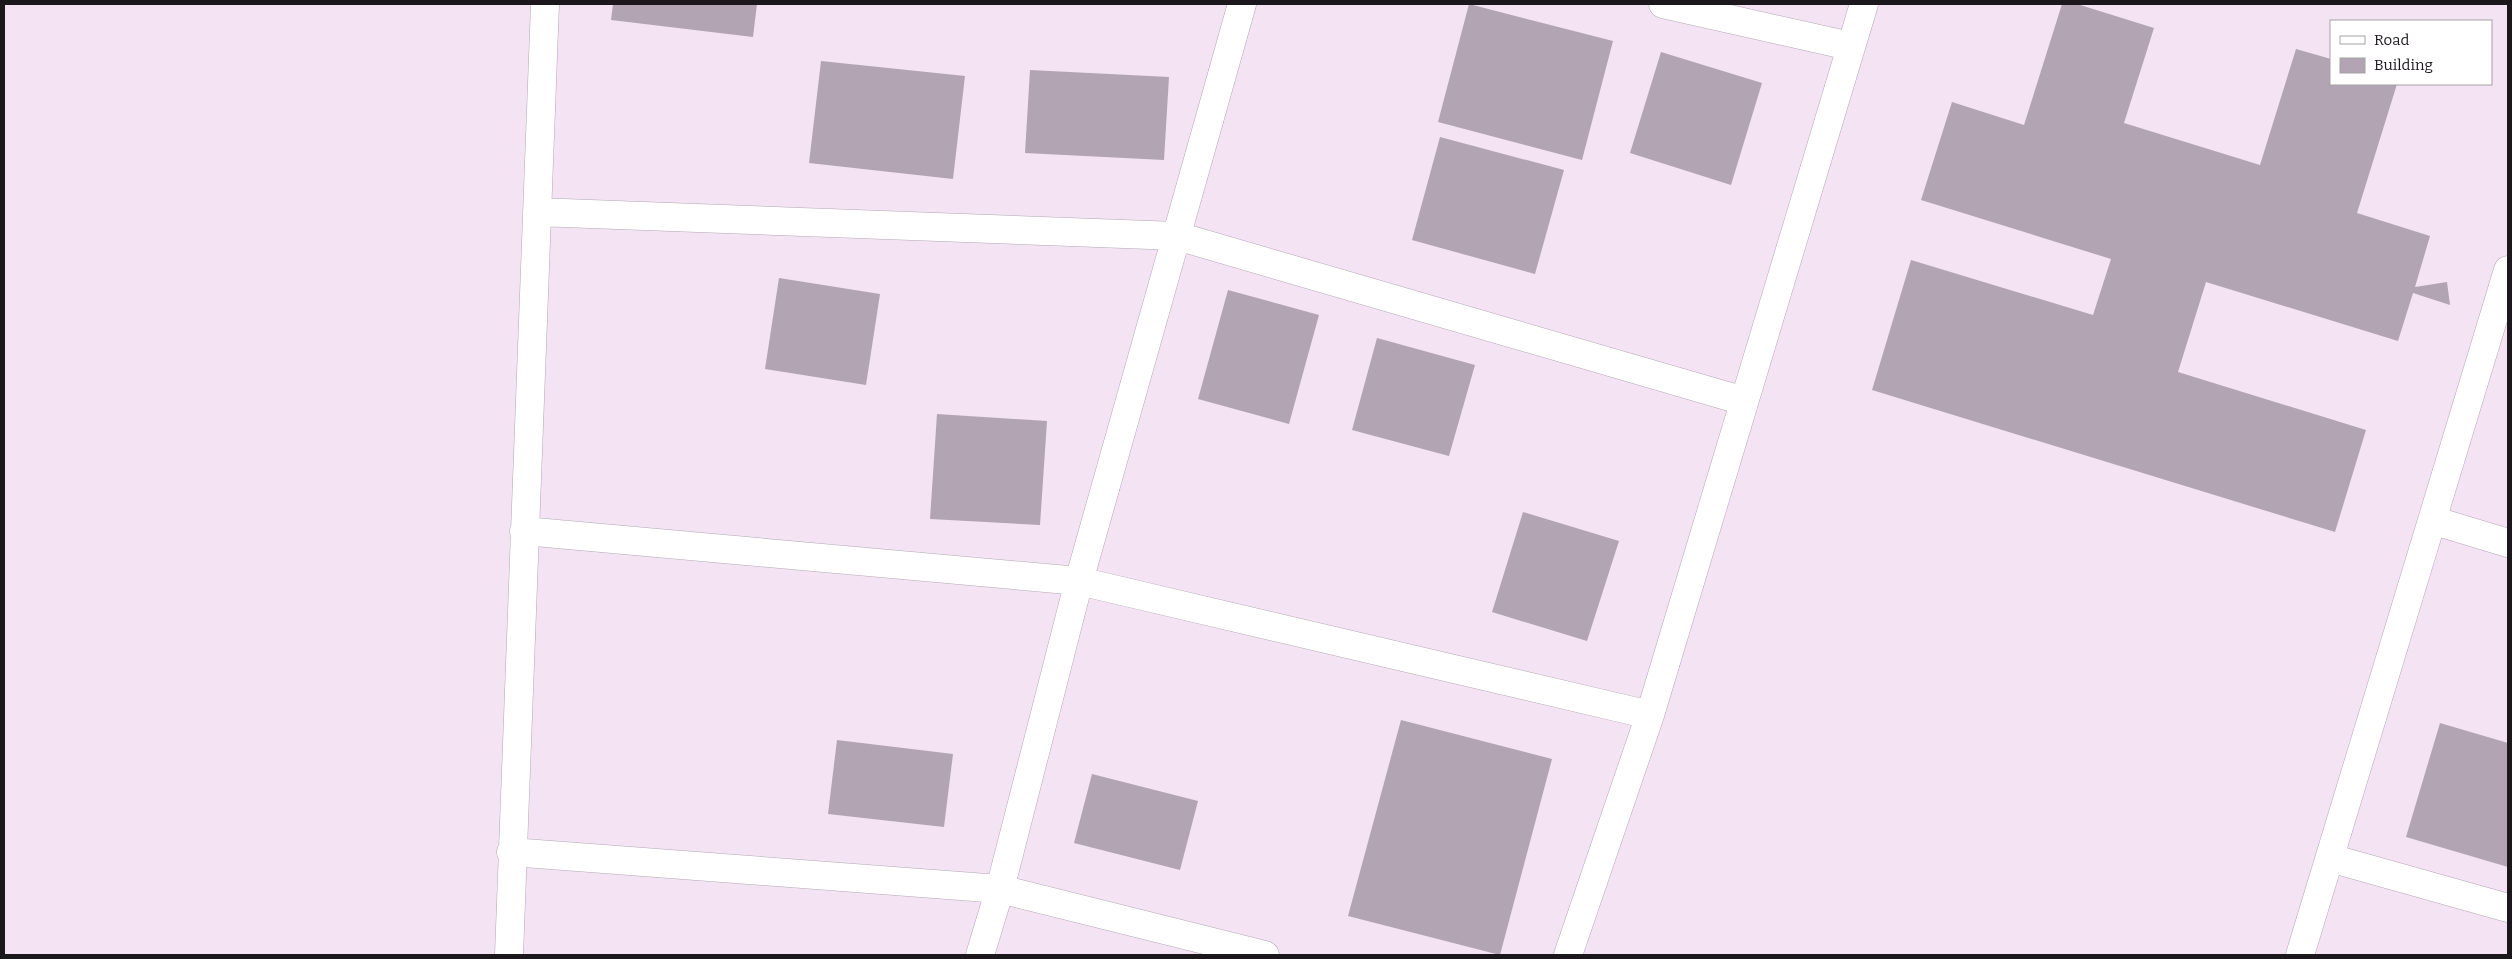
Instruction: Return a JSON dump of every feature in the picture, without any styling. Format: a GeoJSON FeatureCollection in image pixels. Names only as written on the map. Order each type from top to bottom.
{"type":"FeatureCollection","features":[{"type":"Feature","properties":{"kind":"street"},"geometry":{"type":"LineString","coordinates":[[509,955],[545,4]]}},
{"type":"Feature","properties":{"kind":"street"},"geometry":{"type":"LineString","coordinates":[[980,955],[1000,889],[1079,581],[1242,4]]}},
{"type":"Feature","properties":{"kind":"street"},"geometry":{"type":"LineString","coordinates":[[1663,4],[1850,46]]}},
{"type":"Feature","properties":{"kind":"street"},"geometry":{"type":"LineString","coordinates":[[1568,955],[1650,715],[1864,4]]}},
{"type":"Feature","properties":{"kind":"street"},"geometry":{"type":"LineString","coordinates":[[537,212],[1177,236],[1744,401]]}},
{"type":"Feature","properties":{"kind":"street"},"geometry":{"type":"LineString","coordinates":[[2300,955],[2508,270]]}},
{"type":"Feature","properties":{"kind":"street"},"geometry":{"type":"LineString","coordinates":[[2432,520],[2508,543]]}},
{"type":"Feature","properties":{"kind":"street"},"geometry":{"type":"LineString","coordinates":[[524,531],[1079,581],[1650,715]]}},
{"type":"Feature","properties":{"kind":"street"},"geometry":{"type":"LineString","coordinates":[[512,852],[1000,889],[1265,955]]}},
{"type":"Feature","properties":{"kind":"street"},"geometry":{"type":"LineString","coordinates":[[2330,858],[2508,908]]}},
{"type":"Feature","properties":{"kind":"building"},"geometry":{"type":"Polygon","coordinates":[[[613,4],[757,4],[753,37],[611,20],[613,4]]]}},
{"type":"Feature","properties":{"kind":"building"},"geometry":{"type":"Polygon","coordinates":[[[1469,4],[1613,41],[1582,160],[1438,122],[1469,4]]]}},
{"type":"Feature","properties":{"kind":"building"},"geometry":{"type":"Polygon","coordinates":[[[2062,4],[2077,4],[2154,28],[2124,123],[2260,165],[2296,49],[2330,59],[2330,85],[2397,85],[2357,213],[2430,236],[2415,287],[2447,282],[2450,305],[2413,293],[2398,341],[2206,282],[2178,372],[2366,430],[2335,532],[1872,390],[1911,260],[2093,315],[2111,259],[1921,200],[1952,102],[2024,125],[2062,4]]]}},
{"type":"Feature","properties":{"kind":"building"},"geometry":{"type":"Polygon","coordinates":[[[1661,52],[1762,83],[1731,185],[1630,153],[1661,52]]]}},
{"type":"Feature","properties":{"kind":"building"},"geometry":{"type":"Polygon","coordinates":[[[821,61],[965,76],[953,179],[809,163],[821,61]]]}},
{"type":"Feature","properties":{"kind":"building"},"geometry":{"type":"Polygon","coordinates":[[[1030,70],[1169,77],[1164,160],[1025,153],[1030,70]]]}},
{"type":"Feature","properties":{"kind":"building"},"geometry":{"type":"Polygon","coordinates":[[[1440,137],[1564,170],[1535,274],[1412,240],[1440,137]]]}},
{"type":"Feature","properties":{"kind":"building"},"geometry":{"type":"Polygon","coordinates":[[[779,278],[880,294],[866,385],[765,369],[779,278]]]}},
{"type":"Feature","properties":{"kind":"building"},"geometry":{"type":"Polygon","coordinates":[[[1228,290],[1319,315],[1289,424],[1198,399],[1228,290]]]}},
{"type":"Feature","properties":{"kind":"building"},"geometry":{"type":"Polygon","coordinates":[[[1377,338],[1475,365],[1449,456],[1352,430],[1377,338]]]}},
{"type":"Feature","properties":{"kind":"building"},"geometry":{"type":"Polygon","coordinates":[[[937,414],[1047,421],[1040,525],[930,519],[937,414]]]}},
{"type":"Feature","properties":{"kind":"building"},"geometry":{"type":"Polygon","coordinates":[[[1523,512],[1619,541],[1587,641],[1492,612],[1523,512]]]}},
{"type":"Feature","properties":{"kind":"building"},"geometry":{"type":"Polygon","coordinates":[[[1401,720],[1552,759],[1500,955],[1348,916],[1401,720]]]}},
{"type":"Feature","properties":{"kind":"building"},"geometry":{"type":"Polygon","coordinates":[[[2440,723],[2508,743],[2508,867],[2406,837],[2440,723]]]}},
{"type":"Feature","properties":{"kind":"building"},"geometry":{"type":"Polygon","coordinates":[[[837,740],[953,754],[944,827],[828,814],[837,740]]]}},
{"type":"Feature","properties":{"kind":"building"},"geometry":{"type":"Polygon","coordinates":[[[1092,774],[1198,801],[1180,870],[1074,843],[1092,774]]]}}]}
